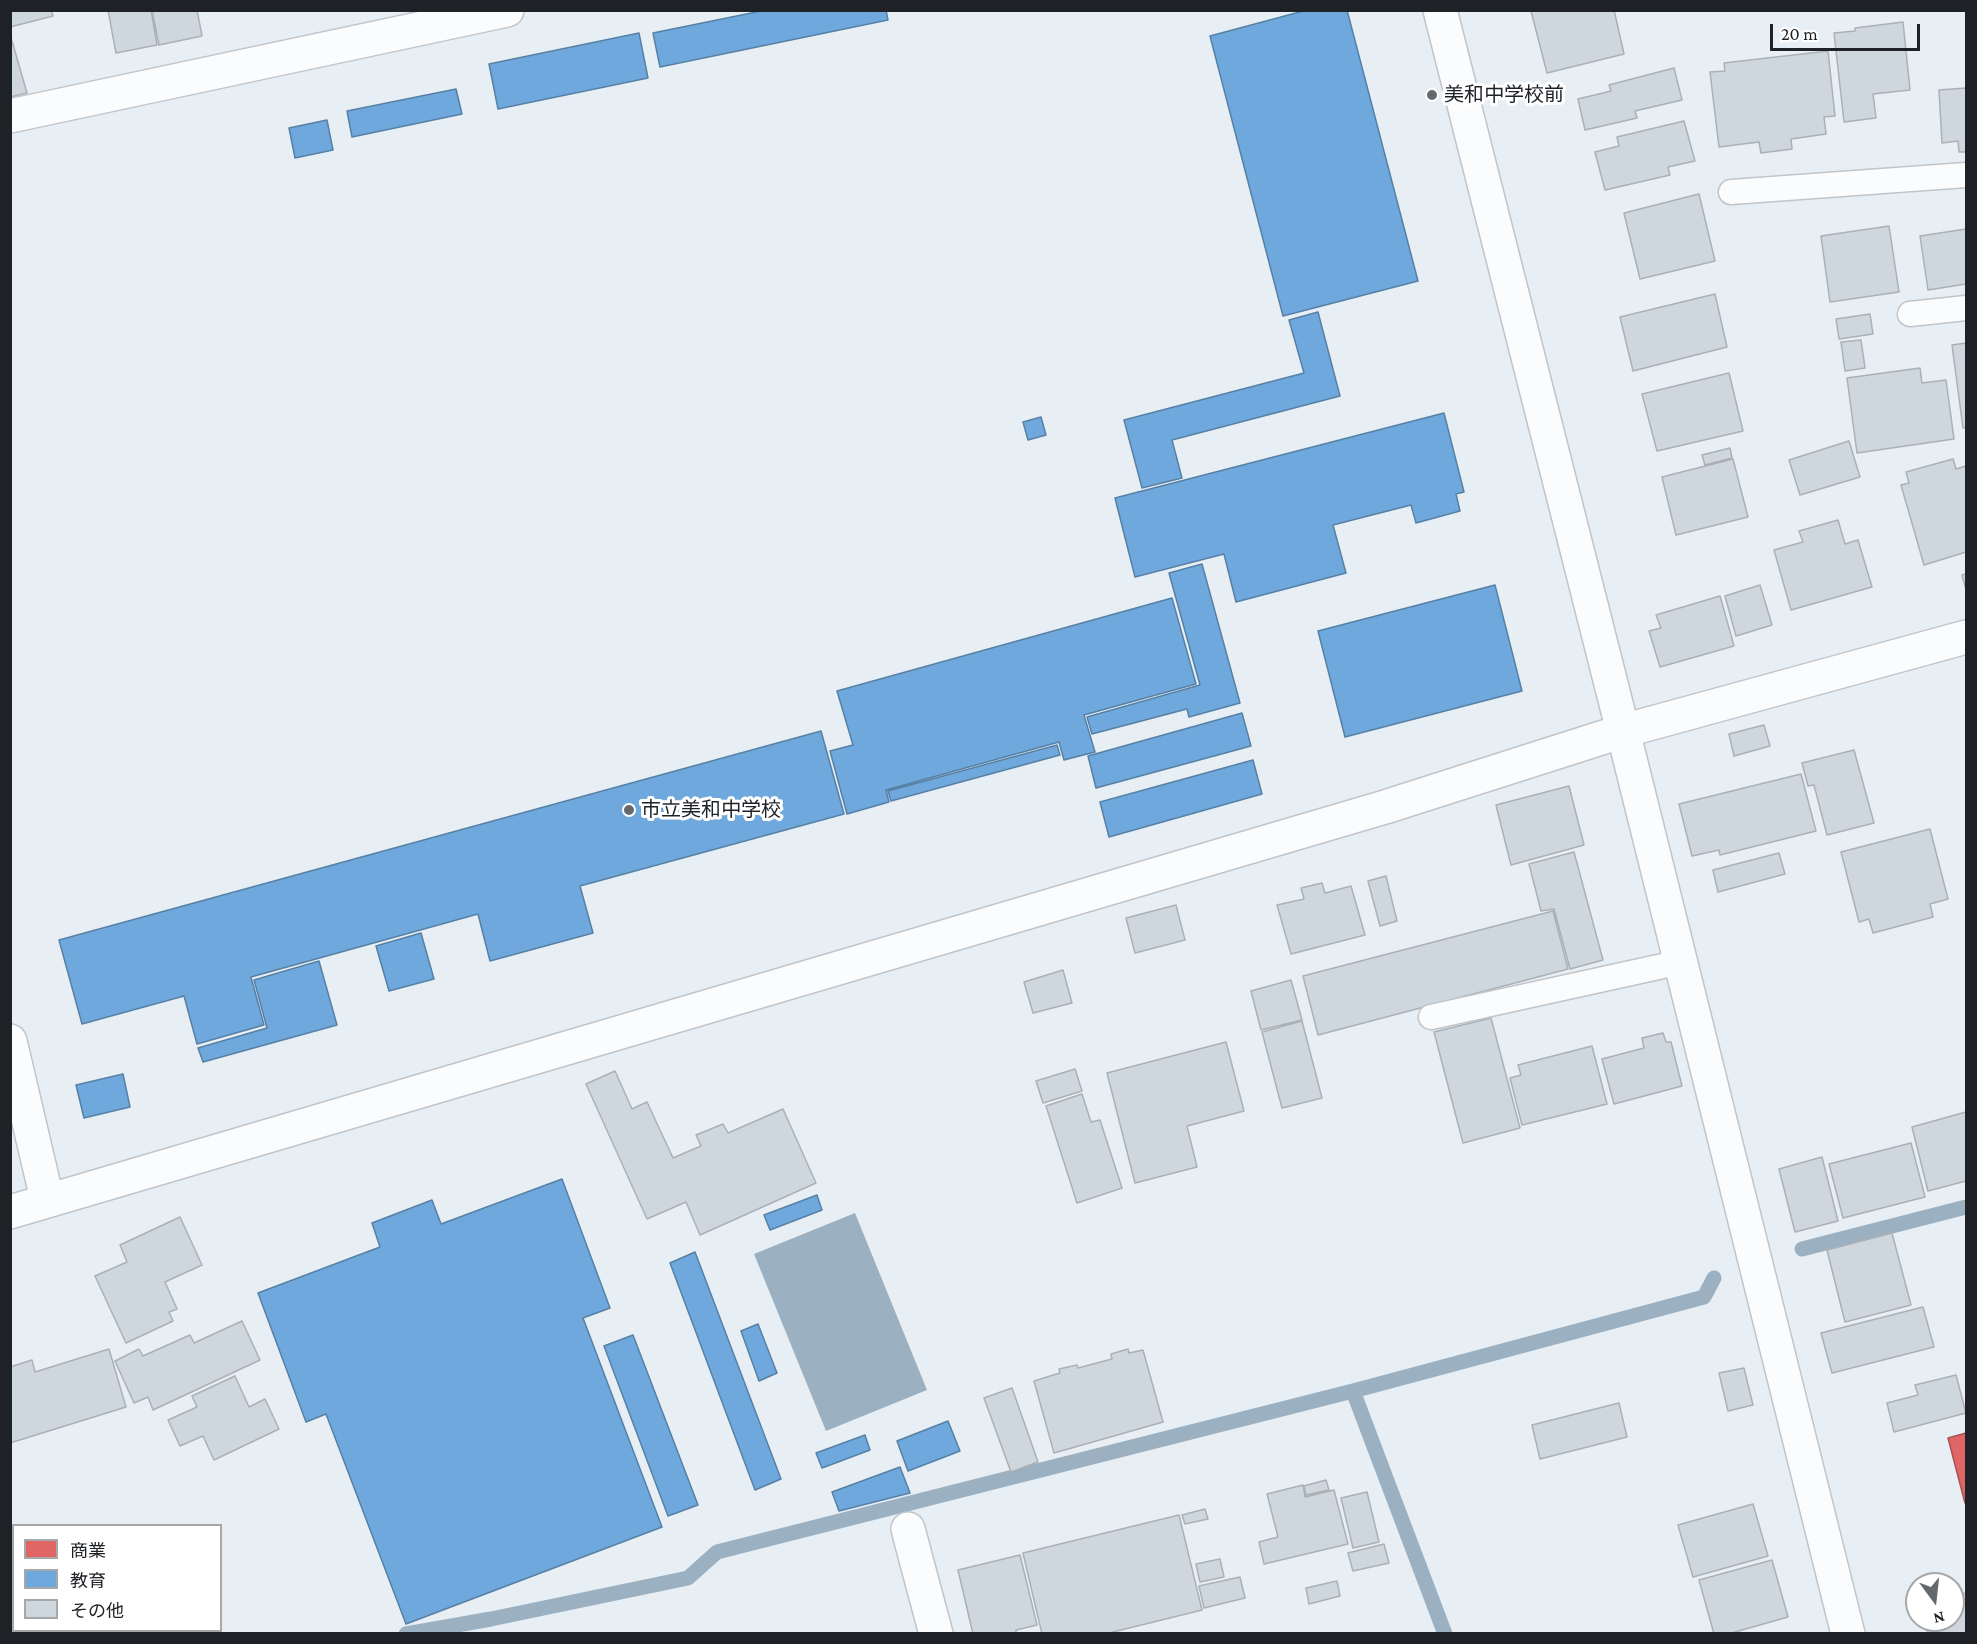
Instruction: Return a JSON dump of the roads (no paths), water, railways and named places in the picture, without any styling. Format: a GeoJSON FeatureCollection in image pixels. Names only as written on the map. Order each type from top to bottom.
{"type":"FeatureCollection","features":[{"type":"Feature","properties":{"kind":"street"},"geometry":{"type":"LineString","coordinates":[[10,116],[507,10]]}},
{"type":"Feature","properties":{"kind":"street"},"geometry":{"type":"LineString","coordinates":[[1440,10],[1623,731],[1848,1634]]}},
{"type":"Feature","properties":{"kind":"street"},"geometry":{"type":"LineString","coordinates":[[10,1212],[47,1199],[1386,807],[1623,731],[1966,637]]}},
{"type":"Feature","properties":{"kind":"street"},"geometry":{"type":"LineString","coordinates":[[10,1041],[17,1100],[47,1199]]}},
{"type":"Feature","properties":{"kind":"street"},"geometry":{"type":"LineString","coordinates":[[908,1529],[936,1634]]}},
{"type":"Feature","properties":{"kind":"lane"},"geometry":{"type":"LineString","coordinates":[[1731,192],[1966,176]]}},
{"type":"Feature","properties":{"kind":"lane"},"geometry":{"type":"LineString","coordinates":[[1910,314],[1966,308]]}},
{"type":"Feature","properties":{"kind":"lane"},"geometry":{"type":"LineString","coordinates":[[1431,1017],[1681,962]]}},
{"type":"Feature","properties":{"kind":"water"},"geometry":{"type":"Polygon","coordinates":[[[855,1213],[927,1390],[826,1431],[754,1254],[855,1213]]]}},
{"type":"Feature","properties":{"kind":"waterway"},"geometry":{"type":"LineString","coordinates":[[1802,1249],[1966,1207]]}},
{"type":"Feature","properties":{"kind":"waterway"},"geometry":{"type":"LineString","coordinates":[[406,1634],[491,1619],[688,1578],[717,1552],[1353,1391],[1704,1297],[1714,1278]]}},
{"type":"Feature","properties":{"kind":"waterway"},"geometry":{"type":"LineString","coordinates":[[1353,1391],[1445,1634]]}},
{"type":"Feature","properties":{"kind":"place","name":"美和中学校前"},"geometry":{"type":"Point","coordinates":[1432,95]}},
{"type":"Feature","properties":{"kind":"place","name":"市立美和中学校"},"geometry":{"type":"Point","coordinates":[629,810]}}]}
